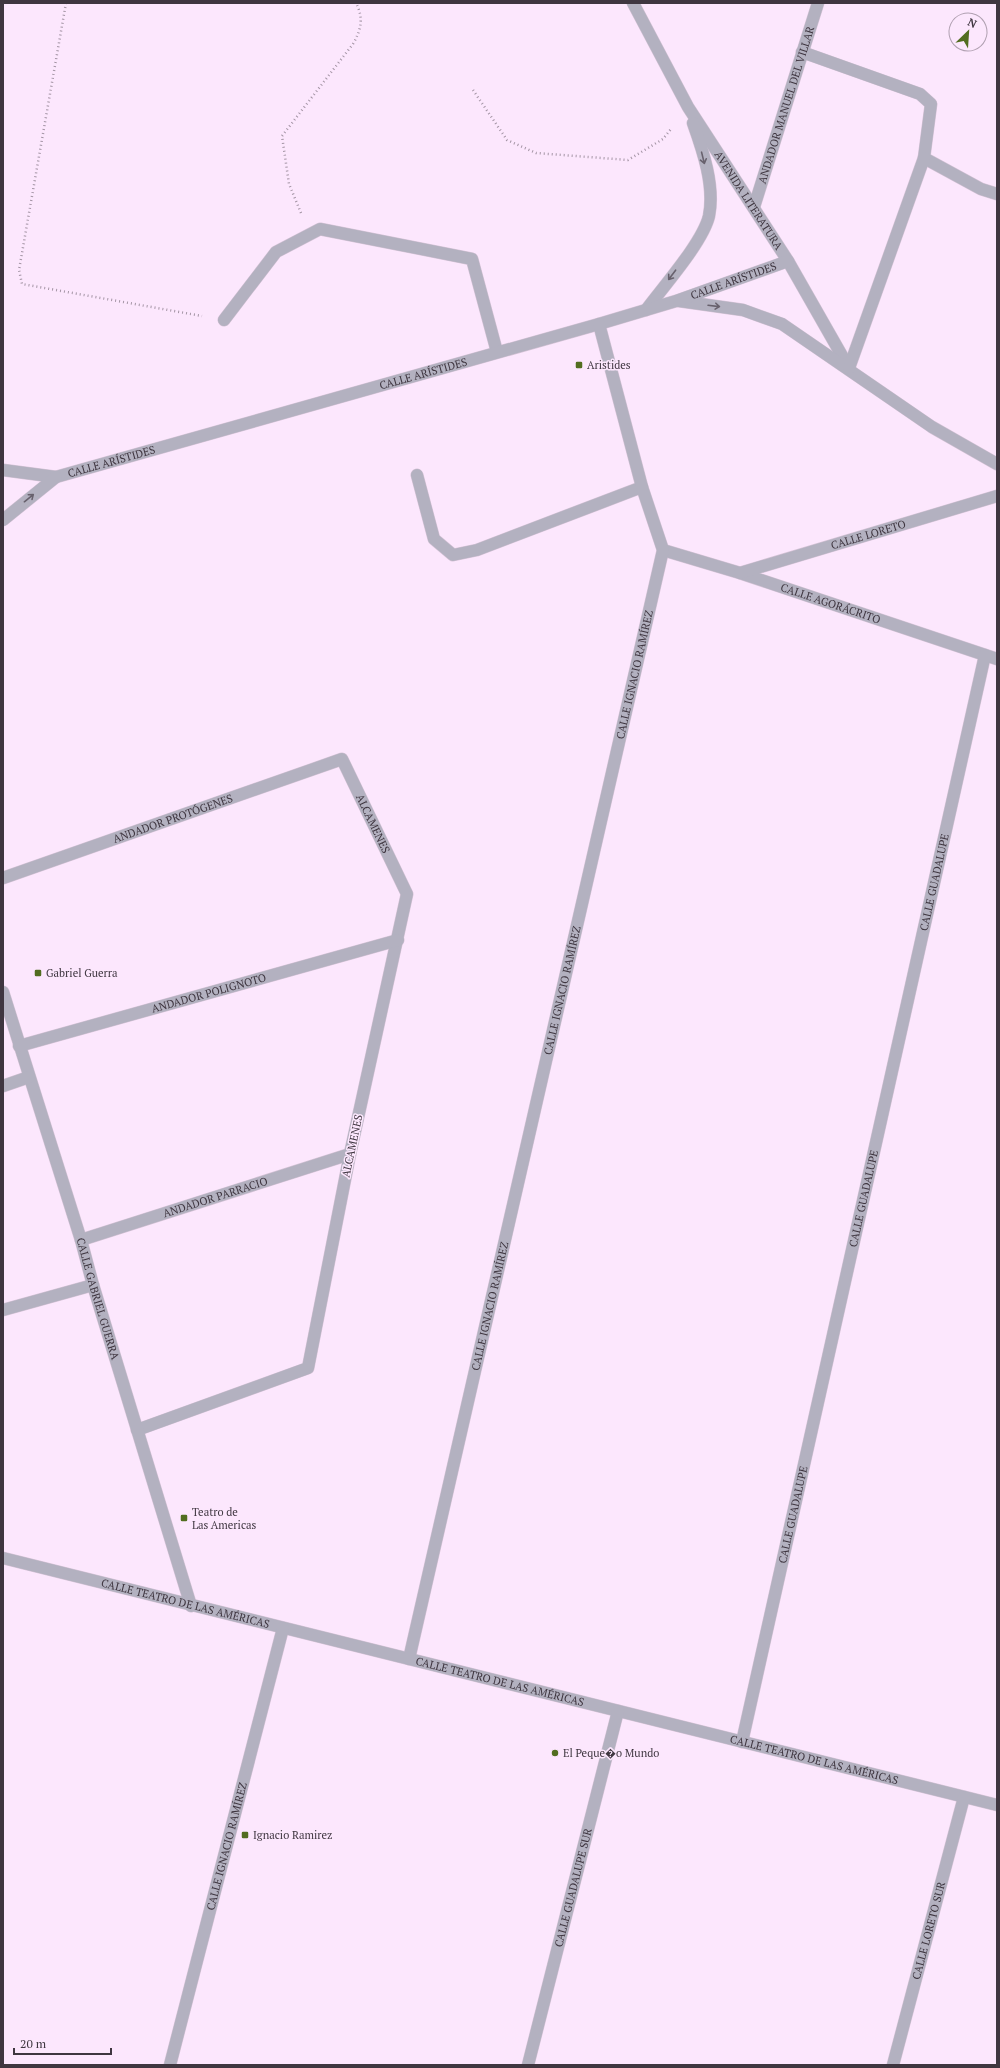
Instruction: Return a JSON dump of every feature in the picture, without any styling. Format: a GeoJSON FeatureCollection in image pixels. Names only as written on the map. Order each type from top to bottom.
{"type":"FeatureCollection","features":[{"type":"Feature","properties":{"kind":"street","name":"AVENIDA LITERATURA"},"geometry":{"type":"LineString","coordinates":[[633,3],[688,107],[788,261],[849,368],[932,426],[997,464]]}},
{"type":"Feature","properties":{"kind":"street","name":"ANDADOR MANUEL DEL VILLAR"},"geometry":{"type":"LineString","coordinates":[[754,207],[818,3]]}},
{"type":"Feature","properties":{"kind":"street"},"geometry":{"type":"LineString","coordinates":[[676,301],[743,310],[782,324],[849,368],[924,158],[932,104],[920,94],[802,52]]}},
{"type":"Feature","properties":{"kind":"street"},"geometry":{"type":"LineString","coordinates":[[646,310],[698,240],[709,216],[711,188],[699,139],[688,107]]}},
{"type":"Feature","properties":{"kind":"street"},"geometry":{"type":"LineString","coordinates":[[924,158],[981,189],[997,194]]}},
{"type":"Feature","properties":{"kind":"street"},"geometry":{"type":"LineString","coordinates":[[224,320],[276,252],[320,229],[472,259],[497,352]]}},
{"type":"Feature","properties":{"kind":"street","name":"CALLE ARÍSTIDES"},"geometry":{"type":"LineString","coordinates":[[3,520],[56,477],[599,324],[676,301],[788,261]]}},
{"type":"Feature","properties":{"kind":"street"},"geometry":{"type":"LineString","coordinates":[[599,324],[642,487],[663,550]]}},
{"type":"Feature","properties":{"kind":"street","name":"CALLE ARÍSTIDES"},"geometry":{"type":"LineString","coordinates":[[3,470],[56,477]]}},
{"type":"Feature","properties":{"kind":"street"},"geometry":{"type":"LineString","coordinates":[[417,475],[434,539],[452,555],[477,550],[642,487]]}},
{"type":"Feature","properties":{"kind":"street","name":"CALLE LORETO"},"geometry":{"type":"LineString","coordinates":[[740,573],[997,496]]}},
{"type":"Feature","properties":{"kind":"street","name":"CALLE AGORÁCRITO"},"geometry":{"type":"LineString","coordinates":[[663,550],[740,573],[997,660]]}},
{"type":"Feature","properties":{"kind":"street","name":"CALLE IGNACIO RAMÍREZ"},"geometry":{"type":"LineString","coordinates":[[409,1659],[663,550]]}},
{"type":"Feature","properties":{"kind":"street","name":"CALLE GUADALUPE"},"geometry":{"type":"LineString","coordinates":[[742,1742],[985,655]]}},
{"type":"Feature","properties":{"kind":"street","name":"ANDADOR PROTÓGENES"},"geometry":{"type":"LineString","coordinates":[[3,878],[342,759]]}},
{"type":"Feature","properties":{"kind":"street","name":"ALCAMENES"},"geometry":{"type":"LineString","coordinates":[[137,1430],[308,1368],[350,1154],[407,894],[342,759]]}},
{"type":"Feature","properties":{"kind":"street","name":"ANDADOR POLIGNOTO"},"geometry":{"type":"LineString","coordinates":[[19,1046],[398,940]]}},
{"type":"Feature","properties":{"kind":"street","name":"CALLE GABRIEL GUERRA"},"geometry":{"type":"LineString","coordinates":[[3,992],[81,1240],[93,1285],[191,1606]]}},
{"type":"Feature","properties":{"kind":"street"},"geometry":{"type":"LineString","coordinates":[[3,1086],[29,1077]]}},
{"type":"Feature","properties":{"kind":"street","name":"ANDADOR PARRACIO"},"geometry":{"type":"LineString","coordinates":[[81,1240],[187,1208],[350,1154]]}},
{"type":"Feature","properties":{"kind":"street"},"geometry":{"type":"LineString","coordinates":[[3,1310],[93,1285]]}},
{"type":"Feature","properties":{"kind":"street","name":"CALLE TEATRO DE LAS AMÉRICAS"},"geometry":{"type":"LineString","coordinates":[[3,1558],[191,1606],[997,1805]]}},
{"type":"Feature","properties":{"kind":"street","name":"CALLE IGNACIO RAMÍREZ"},"geometry":{"type":"LineString","coordinates":[[170,2065],[283,1628]]}},
{"type":"Feature","properties":{"kind":"street","name":"CALLE GUADALUPE SUR"},"geometry":{"type":"LineString","coordinates":[[528,2065],[618,1711]]}},
{"type":"Feature","properties":{"kind":"street","name":"CALLE LORETO SUR"},"geometry":{"type":"LineString","coordinates":[[893,2065],[964,1797]]}},
{"type":"Feature","properties":{"kind":"path"},"geometry":{"type":"LineString","coordinates":[[66,3],[19,270],[22,284],[224,320]]}},
{"type":"Feature","properties":{"kind":"path"},"geometry":{"type":"LineString","coordinates":[[309,234],[289,184],[282,136],[356,39],[361,30],[361,12],[356,3]]}},
{"type":"Feature","properties":{"kind":"path"},"geometry":{"type":"LineString","coordinates":[[474,90],[507,140],[536,153],[628,160],[663,139],[688,107]]}},
{"type":"Feature","properties":{"kind":"place","name":"Aristides"},"geometry":{"type":"Point","coordinates":[579,365]}},
{"type":"Feature","properties":{"kind":"place","name":"Gabriel Guerra"},"geometry":{"type":"Point","coordinates":[38,973]}},
{"type":"Feature","properties":{"kind":"place","name":"Teatro de Las Americas"},"geometry":{"type":"Point","coordinates":[184,1518]}},
{"type":"Feature","properties":{"kind":"place","name":"El Peque�o Mundo"},"geometry":{"type":"Point","coordinates":[555,1753]}},
{"type":"Feature","properties":{"kind":"place","name":"Ignacio Ramirez"},"geometry":{"type":"Point","coordinates":[245,1835]}}]}
